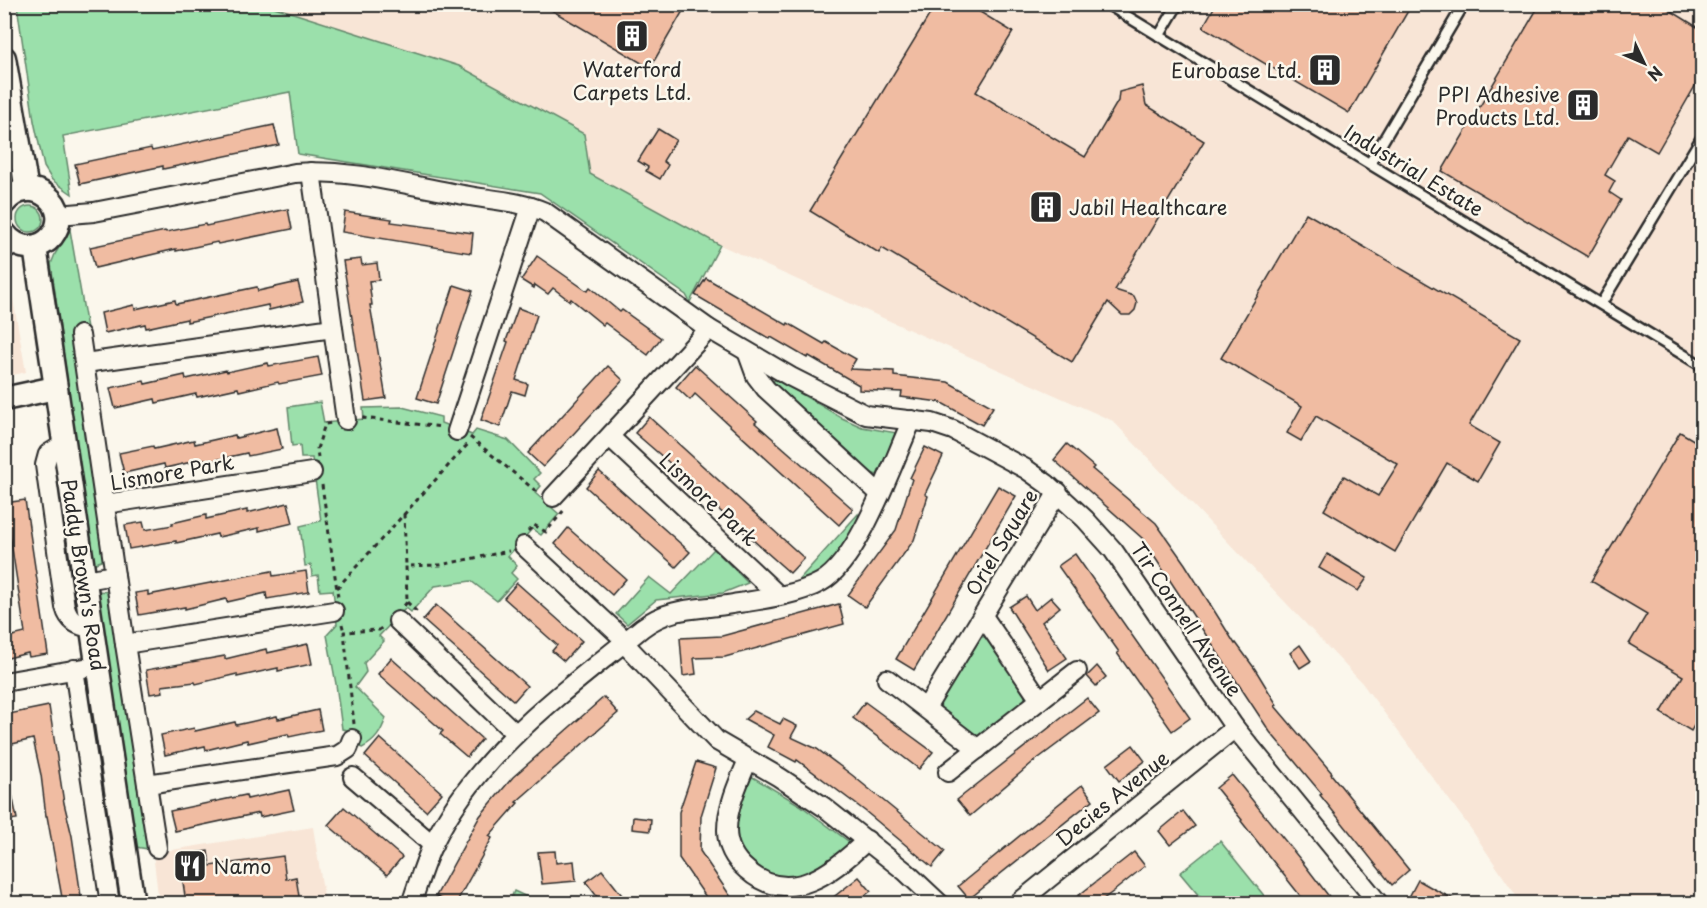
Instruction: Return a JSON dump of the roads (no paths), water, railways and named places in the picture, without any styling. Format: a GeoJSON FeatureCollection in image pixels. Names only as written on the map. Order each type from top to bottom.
{"type":"FeatureCollection","features":[{"type":"Feature","properties":{"kind":"street"},"geometry":{"type":"LineString","coordinates":[[4,58],[27,190]]}},
{"type":"Feature","properties":{"kind":"street"},"geometry":{"type":"LineString","coordinates":[[58,215],[94,212],[288,174],[311,172],[349,175],[531,207],[555,218],[709,329],[748,354],[854,410],[871,416],[912,420],[869,519],[835,571],[815,585],[778,595],[734,604],[666,613],[653,620],[516,734],[466,791],[433,845],[411,903]]}},
{"type":"Feature","properties":{"kind":"street"},"geometry":{"type":"LineString","coordinates":[[311,172],[346,420]]}},
{"type":"Feature","properties":{"kind":"street"},"geometry":{"type":"LineString","coordinates":[[4,203],[17,192],[27,190],[43,193],[50,198],[58,215],[55,231],[50,238],[35,247],[12,242],[4,233]]}},
{"type":"Feature","properties":{"kind":"street"},"geometry":{"type":"LineString","coordinates":[[465,435],[531,207]]}},
{"type":"Feature","properties":{"kind":"street","name":"Paddy Brown's Road"},"geometry":{"type":"LineString","coordinates":[[35,247],[133,903]]}},
{"type":"Feature","properties":{"kind":"street"},"geometry":{"type":"LineString","coordinates":[[85,363],[333,328]]}},
{"type":"Feature","properties":{"kind":"street"},"geometry":{"type":"LineString","coordinates":[[553,497],[709,329]]}},
{"type":"Feature","properties":{"kind":"street","name":"Lismore Park"},"geometry":{"type":"LineString","coordinates":[[81,335],[125,644],[158,848]]}},
{"type":"Feature","properties":{"kind":"street"},"geometry":{"type":"LineString","coordinates":[[748,354],[756,376],[766,389],[880,494]]}},
{"type":"Feature","properties":{"kind":"street"},"geometry":{"type":"LineString","coordinates":[[4,399],[55,388]]}},
{"type":"Feature","properties":{"kind":"street","name":"Tir Connell Avenue"},"geometry":{"type":"LineString","coordinates":[[912,420],[932,423],[952,430],[1026,469],[1058,492],[1095,528],[1121,560],[1235,728],[1379,903]]}},
{"type":"Feature","properties":{"kind":"street","name":"Lismore Park"},"geometry":{"type":"LineString","coordinates":[[610,437],[778,595]]}},
{"type":"Feature","properties":{"kind":"street"},"geometry":{"type":"LineString","coordinates":[[64,444],[48,454],[45,465],[65,607],[69,617],[76,624],[92,628]]}},
{"type":"Feature","properties":{"kind":"street","name":"Lismore Park"},"geometry":{"type":"LineString","coordinates":[[105,504],[317,472]]}},
{"type":"Feature","properties":{"kind":"street","name":"Oriel Square"},"geometry":{"type":"LineString","coordinates":[[926,708],[1058,492]]}},
{"type":"Feature","properties":{"kind":"street"},"geometry":{"type":"LineString","coordinates":[[522,541],[625,642],[710,734],[730,750],[802,792],[867,840],[940,903]]}},
{"type":"Feature","properties":{"kind":"street"},"geometry":{"type":"LineString","coordinates":[[85,580],[115,575]]}},
{"type":"Feature","properties":{"kind":"street"},"geometry":{"type":"LineString","coordinates":[[125,644],[338,611]]}},
{"type":"Feature","properties":{"kind":"street","name":"Oriel Square"},"geometry":{"type":"LineString","coordinates":[[982,616],[1040,700]]}},
{"type":"Feature","properties":{"kind":"street"},"geometry":{"type":"LineString","coordinates":[[395,618],[516,734]]}},
{"type":"Feature","properties":{"kind":"street"},"geometry":{"type":"LineString","coordinates":[[4,682],[98,665]]}},
{"type":"Feature","properties":{"kind":"street"},"geometry":{"type":"LineString","coordinates":[[74,669],[110,903]]}},
{"type":"Feature","properties":{"kind":"street"},"geometry":{"type":"LineString","coordinates":[[948,772],[1077,671]]}},
{"type":"Feature","properties":{"kind":"street"},"geometry":{"type":"LineString","coordinates":[[887,679],[978,749]]}},
{"type":"Feature","properties":{"kind":"street","name":"Decies Avenue"},"geometry":{"type":"LineString","coordinates":[[1017,903],[1235,728]]}},
{"type":"Feature","properties":{"kind":"street"},"geometry":{"type":"LineString","coordinates":[[147,784],[337,756],[348,749],[353,734]]}},
{"type":"Feature","properties":{"kind":"street"},"geometry":{"type":"LineString","coordinates":[[748,760],[732,803],[726,829],[733,854],[752,875],[771,884],[802,885],[835,868],[867,840]]}},
{"type":"Feature","properties":{"kind":"street"},"geometry":{"type":"LineString","coordinates":[[353,777],[433,845]]}},
{"type":"Feature","properties":{"kind":"lane","name":"Industrial Estate"},"geometry":{"type":"LineString","coordinates":[[1107,4],[1702,366]]}},
{"type":"Feature","properties":{"kind":"lane"},"geometry":{"type":"LineString","coordinates":[[1159,36],[1178,4]]}},
{"type":"Feature","properties":{"kind":"lane"},"geometry":{"type":"LineString","coordinates":[[1370,164],[1464,4]]}},
{"type":"Feature","properties":{"kind":"lane"},"geometry":{"type":"LineString","coordinates":[[1601,304],[1702,137]]}},
{"type":"Feature","properties":{"kind":"place","name":"Waterford Carpets Ltd."},"geometry":{"type":"Point","coordinates":[632,36]}},
{"type":"Feature","properties":{"kind":"place","name":"Eurobase Ltd."},"geometry":{"type":"Point","coordinates":[1325,70]}},
{"type":"Feature","properties":{"kind":"place","name":"PPI Adhesive Products Ltd."},"geometry":{"type":"Point","coordinates":[1583,105]}},
{"type":"Feature","properties":{"kind":"place","name":"Jabil Healthcare"},"geometry":{"type":"Point","coordinates":[1046,207]}},
{"type":"Feature","properties":{"kind":"place","name":"Namo"},"geometry":{"type":"Point","coordinates":[190,866]}}]}
